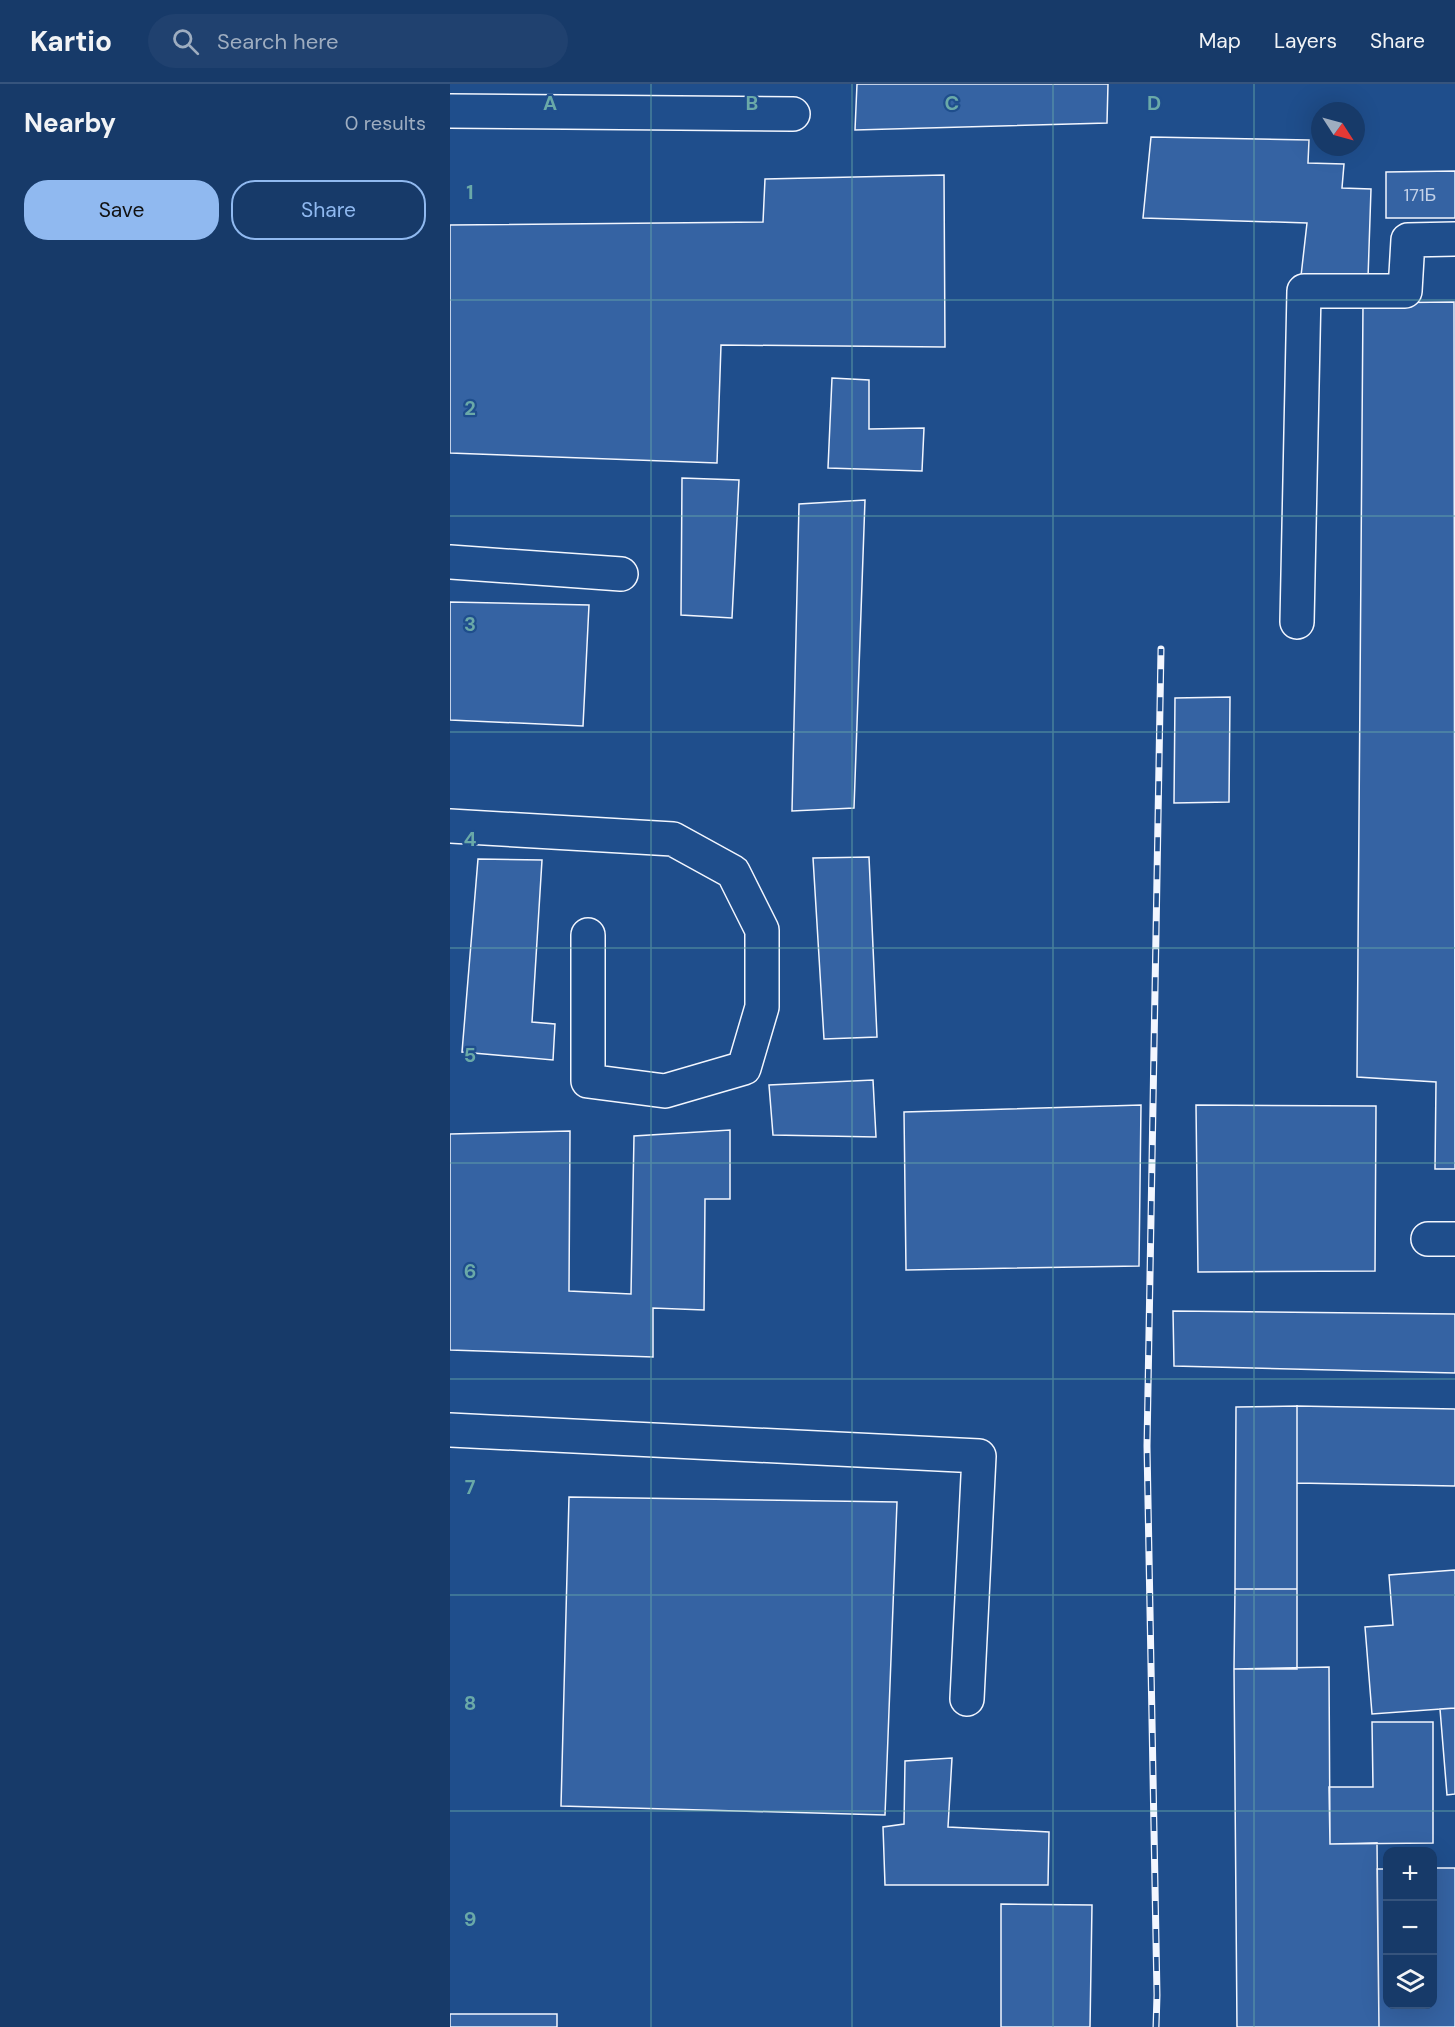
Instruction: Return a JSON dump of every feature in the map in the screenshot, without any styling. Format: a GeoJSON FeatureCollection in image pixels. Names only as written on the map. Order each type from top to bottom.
{"type":"FeatureCollection","features":[{"type":"Feature","properties":{"kind":"lane"},"geometry":{"type":"LineString","coordinates":[[450,111],[793,114]]}},
{"type":"Feature","properties":{"kind":"lane"},"geometry":{"type":"LineString","coordinates":[[1297,622],[1304,291],[1405,291],[1408,240],[1455,239]]}},
{"type":"Feature","properties":{"kind":"lane"},"geometry":{"type":"LineString","coordinates":[[450,562],[621,574]]}},
{"type":"Feature","properties":{"kind":"lane"},"geometry":{"type":"LineString","coordinates":[[450,826],[673,838],[733,872],[762,930],[762,1007],[744,1068],[665,1090],[588,1081],[588,936]]}},
{"type":"Feature","properties":{"kind":"lane"},"geometry":{"type":"LineString","coordinates":[[450,1430],[979,1456],[967,1699]]}},
{"type":"Feature","properties":{"kind":"building"},"geometry":{"type":"Polygon","coordinates":[[[857,84],[1108,84],[1107,123],[855,130],[857,84]]]}},
{"type":"Feature","properties":{"kind":"building"},"geometry":{"type":"Polygon","coordinates":[[[1151,137],[1309,140],[1308,163],[1344,164],[1342,188],[1371,189],[1368,278],[1301,276],[1307,223],[1143,218],[1151,137]]]}},
{"type":"Feature","properties":{"kind":"building"},"geometry":{"type":"Polygon","coordinates":[[[1455,171],[1455,218],[1386,218],[1386,172],[1455,171]]]}},
{"type":"Feature","properties":{"kind":"building"},"geometry":{"type":"Polygon","coordinates":[[[944,175],[945,347],[721,345],[717,463],[450,453],[450,225],[763,222],[765,179],[944,175]]]}},
{"type":"Feature","properties":{"kind":"building"},"geometry":{"type":"Polygon","coordinates":[[[1454,302],[1455,1169],[1435,1169],[1436,1082],[1357,1077],[1363,303],[1454,302]]]}},
{"type":"Feature","properties":{"kind":"building"},"geometry":{"type":"Polygon","coordinates":[[[832,378],[869,380],[869,429],[924,428],[922,471],[828,468],[832,378]]]}},
{"type":"Feature","properties":{"kind":"building"},"geometry":{"type":"Polygon","coordinates":[[[682,478],[739,480],[732,618],[681,615],[682,478]]]}},
{"type":"Feature","properties":{"kind":"building"},"geometry":{"type":"Polygon","coordinates":[[[865,500],[854,808],[792,811],[799,504],[865,500]]]}},
{"type":"Feature","properties":{"kind":"building"},"geometry":{"type":"Polygon","coordinates":[[[450,602],[589,605],[583,726],[450,720],[450,602]]]}},
{"type":"Feature","properties":{"kind":"building"},"geometry":{"type":"Polygon","coordinates":[[[1230,697],[1229,802],[1174,803],[1175,698],[1230,697]]]}},
{"type":"Feature","properties":{"kind":"building"},"geometry":{"type":"Polygon","coordinates":[[[869,857],[877,1037],[824,1039],[813,858],[869,857]]]}},
{"type":"Feature","properties":{"kind":"building"},"geometry":{"type":"Polygon","coordinates":[[[478,859],[542,860],[532,1022],[555,1024],[553,1060],[462,1052],[478,859]]]}},
{"type":"Feature","properties":{"kind":"building"},"geometry":{"type":"Polygon","coordinates":[[[873,1080],[876,1137],[773,1135],[769,1085],[873,1080]]]}},
{"type":"Feature","properties":{"kind":"building"},"geometry":{"type":"Polygon","coordinates":[[[1141,1105],[1139,1266],[906,1270],[904,1112],[1141,1105]]]}},
{"type":"Feature","properties":{"kind":"building"},"geometry":{"type":"Polygon","coordinates":[[[1196,1105],[1376,1106],[1375,1271],[1198,1272],[1196,1105]]]}},
{"type":"Feature","properties":{"kind":"building"},"geometry":{"type":"Polygon","coordinates":[[[730,1130],[730,1199],[705,1199],[704,1310],[653,1308],[653,1357],[450,1350],[450,1134],[570,1131],[569,1291],[631,1294],[634,1136],[730,1130]]]}},
{"type":"Feature","properties":{"kind":"building"},"geometry":{"type":"Polygon","coordinates":[[[1173,1311],[1455,1314],[1455,1373],[1174,1366],[1173,1311]]]}},
{"type":"Feature","properties":{"kind":"building"},"geometry":{"type":"Polygon","coordinates":[[[1297,1406],[1297,1589],[1235,1589],[1236,1407],[1297,1406]]]}},
{"type":"Feature","properties":{"kind":"building"},"geometry":{"type":"Polygon","coordinates":[[[1297,1406],[1455,1409],[1455,1486],[1297,1483],[1297,1406]]]}},
{"type":"Feature","properties":{"kind":"building"},"geometry":{"type":"Polygon","coordinates":[[[569,1497],[897,1502],[885,1815],[561,1806],[569,1497]]]}},
{"type":"Feature","properties":{"kind":"building"},"geometry":{"type":"Polygon","coordinates":[[[1455,1570],[1455,1708],[1372,1714],[1365,1627],[1393,1625],[1389,1575],[1455,1570]]]}},
{"type":"Feature","properties":{"kind":"building"},"geometry":{"type":"Polygon","coordinates":[[[1235,1589],[1297,1589],[1297,1669],[1234,1669],[1235,1589]]]}},
{"type":"Feature","properties":{"kind":"building"},"geometry":{"type":"Polygon","coordinates":[[[1329,1667],[1330,1844],[1377,1843],[1379,2027],[1237,2027],[1234,1669],[1329,1667]]]}},
{"type":"Feature","properties":{"kind":"building"},"geometry":{"type":"Polygon","coordinates":[[[1455,1708],[1455,1794],[1447,1795],[1440,1709],[1455,1708]]]}},
{"type":"Feature","properties":{"kind":"building"},"geometry":{"type":"Polygon","coordinates":[[[1372,1722],[1433,1722],[1433,1843],[1330,1844],[1329,1787],[1373,1787],[1372,1722]]]}},
{"type":"Feature","properties":{"kind":"building"},"geometry":{"type":"Polygon","coordinates":[[[952,1758],[948,1827],[1049,1832],[1048,1885],[885,1885],[883,1827],[904,1824],[905,1761],[952,1758]]]}},
{"type":"Feature","properties":{"kind":"building"},"geometry":{"type":"Polygon","coordinates":[[[1437,1868],[1455,1868],[1455,2027],[1379,2027],[1377,1869],[1383,1869],[1383,2009],[1437,2009],[1437,1868]]]}},
{"type":"Feature","properties":{"kind":"building"},"geometry":{"type":"Polygon","coordinates":[[[1001,1904],[1092,1905],[1090,2027],[1001,2027],[1001,1904]]]}},
{"type":"Feature","properties":{"kind":"building"},"geometry":{"type":"Polygon","coordinates":[[[450,2014],[557,2014],[557,2027],[450,2027],[450,2014]]]}},
{"type":"Feature","properties":{"kind":"railway"},"geometry":{"type":"LineString","coordinates":[[1156,2027],[1147,1446],[1161,649]]}}]}
